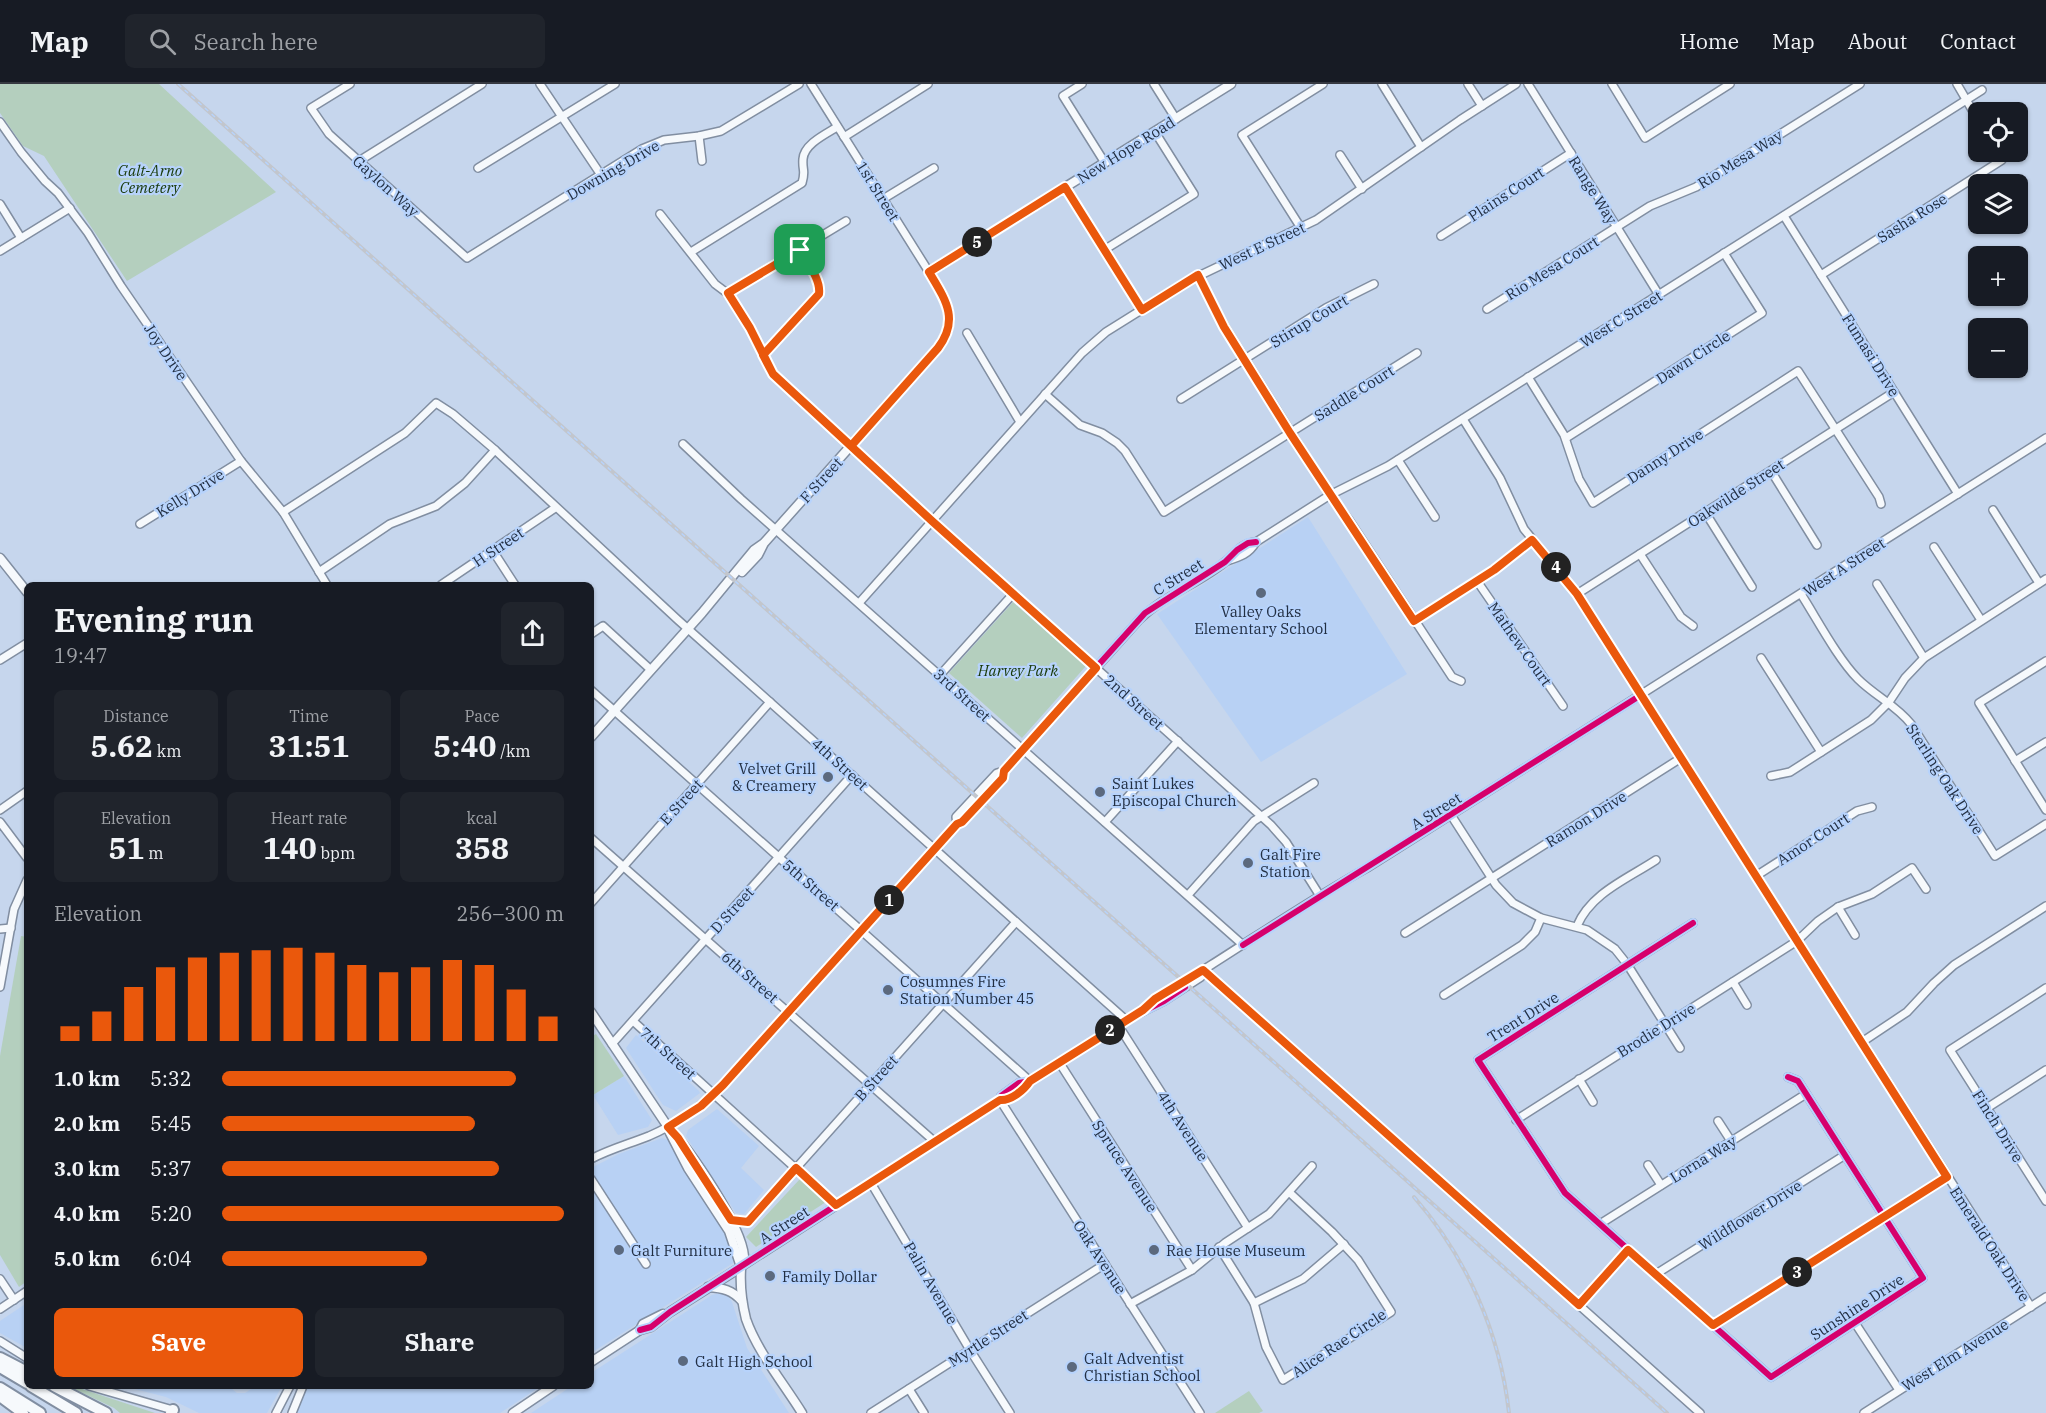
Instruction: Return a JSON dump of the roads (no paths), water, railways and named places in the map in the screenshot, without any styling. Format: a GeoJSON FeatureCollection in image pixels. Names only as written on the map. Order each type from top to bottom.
{"type":"FeatureCollection","features":[{"type":"Feature","properties":{"kind":"highway"},"geometry":{"type":"LineString","coordinates":[[0,1358],[24,1370]]}},
{"type":"Feature","properties":{"kind":"highway"},"geometry":{"type":"LineString","coordinates":[[0,1367],[24,1381]]}},
{"type":"Feature","properties":{"kind":"highway"},"geometry":{"type":"LineString","coordinates":[[0,1388],[40,1413]]}},
{"type":"Feature","properties":{"kind":"highway"},"geometry":{"type":"LineString","coordinates":[[36,1389],[76,1413]]}},
{"type":"Feature","properties":{"kind":"highway"},"geometry":{"type":"LineString","coordinates":[[60,1389],[106,1413]]}},
{"type":"Feature","properties":{"kind":"highway"},"geometry":{"type":"LineString","coordinates":[[0,1396],[23,1413]]}},
{"type":"Feature","properties":{"kind":"main road","name":"New Hope Road"},"geometry":{"type":"LineString","coordinates":[[929,272],[1231,84]]}},
{"type":"Feature","properties":{"kind":"main road","name":"1st Street"},"geometry":{"type":"LineString","coordinates":[[929,272],[945,299]]}},
{"type":"Feature","properties":{"kind":"main road","name":"F Street"},"geometry":{"type":"LineString","coordinates":[[594,734],[688,628],[758,555],[764,543],[943,342],[949,324],[945,299]]}},
{"type":"Feature","properties":{"kind":"main road"},"geometry":{"type":"LineString","coordinates":[[0,558],[24,588]]}},
{"type":"Feature","properties":{"kind":"main road"},"geometry":{"type":"LineString","coordinates":[[594,1017],[668,1127],[688,1168],[729,1231],[741,1267],[746,1317],[754,1336],[802,1413]]}},
{"type":"Feature","properties":{"kind":"main road"},"geometry":{"type":"LineString","coordinates":[[668,1127],[678,1138],[731,1220],[744,1257],[741,1267]]}},
{"type":"Feature","properties":{"kind":"main road","name":"A Street"},"geometry":{"type":"LineString","coordinates":[[594,1360],[640,1330],[651,1327],[670,1312],[741,1267]]}},
{"type":"Feature","properties":{"kind":"main road"},"geometry":{"type":"LineString","coordinates":[[708,1287],[726,1289],[743,1302]]}},
{"type":"Feature","properties":{"kind":"main road"},"geometry":{"type":"LineString","coordinates":[[513,1413],[549,1389]]}},
{"type":"Feature","properties":{"kind":"street","name":"Gaylon Way"},"geometry":{"type":"LineString","coordinates":[[350,84],[311,108],[329,134],[467,258]]}},
{"type":"Feature","properties":{"kind":"street"},"geometry":{"type":"LineString","coordinates":[[359,161],[482,84]]}},
{"type":"Feature","properties":{"kind":"street"},"geometry":{"type":"LineString","coordinates":[[540,84],[601,175]]}},
{"type":"Feature","properties":{"kind":"street"},"geometry":{"type":"LineString","coordinates":[[478,168],[615,84]]}},
{"type":"Feature","properties":{"kind":"street","name":"Downing Drive"},"geometry":{"type":"LineString","coordinates":[[467,258],[652,144],[675,138],[699,136],[731,126],[799,84]]}},
{"type":"Feature","properties":{"kind":"street","name":"1st Street"},"geometry":{"type":"LineString","coordinates":[[811,84],[929,272]]}},
{"type":"Feature","properties":{"kind":"street"},"geometry":{"type":"LineString","coordinates":[[844,137],[928,84]]}},
{"type":"Feature","properties":{"kind":"street"},"geometry":{"type":"LineString","coordinates":[[1082,84],[1063,96],[1105,163]]}},
{"type":"Feature","properties":{"kind":"street"},"geometry":{"type":"LineString","coordinates":[[1154,84],[1176,119]]}},
{"type":"Feature","properties":{"kind":"street"},"geometry":{"type":"LineString","coordinates":[[1301,228],[1242,135],[1323,84]]}},
{"type":"Feature","properties":{"kind":"street"},"geometry":{"type":"LineString","coordinates":[[1382,84],[1421,147]]}},
{"type":"Feature","properties":{"kind":"street"},"geometry":{"type":"LineString","coordinates":[[1468,84],[1482,106]]}},
{"type":"Feature","properties":{"kind":"street","name":"West E Street"},"geometry":{"type":"LineString","coordinates":[[1020,422],[1094,342],[1198,275],[1301,228],[1516,84]]}},
{"type":"Feature","properties":{"kind":"street","name":"Range Way"},"geometry":{"type":"LineString","coordinates":[[1528,84],[1659,295]]}},
{"type":"Feature","properties":{"kind":"street"},"geometry":{"type":"LineString","coordinates":[[1612,84],[1645,138],[1727,86]]}},
{"type":"Feature","properties":{"kind":"street"},"geometry":{"type":"LineString","coordinates":[[1957,84],[1968,103]]}},
{"type":"Feature","properties":{"kind":"street","name":"Rio Mesa Way"},"geometry":{"type":"LineString","coordinates":[[1616,227],[1650,206],[1696,187],[1857,85]]}},
{"type":"Feature","properties":{"kind":"street","name":"West C Street"},"geometry":{"type":"LineString","coordinates":[[1256,542],[1330,495],[1373,475],[1398,460],[1982,90]]}},
{"type":"Feature","properties":{"kind":"street","name":"Joy Drive"},"geometry":{"type":"LineString","coordinates":[[0,122],[21,152],[70,208],[241,462],[283,512],[325,582]]}},
{"type":"Feature","properties":{"kind":"street"},"geometry":{"type":"LineString","coordinates":[[691,252],[802,183],[806,171],[803,162],[804,155],[808,148],[837,127]]}},
{"type":"Feature","properties":{"kind":"street"},"geometry":{"type":"LineString","coordinates":[[1104,250],[1194,194],[1155,132]]}},
{"type":"Feature","properties":{"kind":"street"},"geometry":{"type":"LineString","coordinates":[[699,136],[702,161]]}},
{"type":"Feature","properties":{"kind":"street","name":"Plains Court"},"geometry":{"type":"LineString","coordinates":[[1441,236],[1571,153]]}},
{"type":"Feature","properties":{"kind":"street"},"geometry":{"type":"LineString","coordinates":[[1340,155],[1362,189]]}},
{"type":"Feature","properties":{"kind":"street","name":"Sasha Rose"},"geometry":{"type":"LineString","coordinates":[[1821,275],[1999,162]]}},
{"type":"Feature","properties":{"kind":"street"},"geometry":{"type":"LineString","coordinates":[[883,199],[934,168]]}},
{"type":"Feature","properties":{"kind":"street"},"geometry":{"type":"LineString","coordinates":[[1065,187],[1142,310]]}},
{"type":"Feature","properties":{"kind":"street"},"geometry":{"type":"LineString","coordinates":[[0,204],[21,238]]}},
{"type":"Feature","properties":{"kind":"street"},"geometry":{"type":"LineString","coordinates":[[0,251],[70,208]]}},
{"type":"Feature","properties":{"kind":"street","name":"2nd Street"},"geometry":{"type":"LineString","coordinates":[[660,214],[715,284],[728,293],[750,328],[773,374],[1012,594],[1262,816],[1286,842],[1320,896]]}},
{"type":"Feature","properties":{"kind":"street","name":"Fumasi Drive"},"geometry":{"type":"LineString","coordinates":[[1784,216],[1958,494]]}},
{"type":"Feature","properties":{"kind":"street"},"geometry":{"type":"LineString","coordinates":[[728,293],[846,221]]}},
{"type":"Feature","properties":{"kind":"street","name":"Rio Mesa Court"},"geometry":{"type":"LineString","coordinates":[[1487,309],[1616,227]]}},
{"type":"Feature","properties":{"kind":"street"},"geometry":{"type":"LineString","coordinates":[[763,355],[819,294],[818,280],[800,250]]}},
{"type":"Feature","properties":{"kind":"street","name":"Dawn Circle"},"geometry":{"type":"LineString","coordinates":[[1566,438],[1762,313],[1724,254]]}},
{"type":"Feature","properties":{"kind":"street"},"geometry":{"type":"LineString","coordinates":[[1198,275],[1224,327],[1330,495],[1349,520],[1452,677],[1461,681]]}},
{"type":"Feature","properties":{"kind":"street","name":"Stirup Court"},"geometry":{"type":"LineString","coordinates":[[1181,399],[1326,308],[1374,284]]}},
{"type":"Feature","properties":{"kind":"street"},"geometry":{"type":"LineString","coordinates":[[859,603],[1020,422],[967,333]]}},
{"type":"Feature","properties":{"kind":"street","name":"Saddle Court"},"geometry":{"type":"LineString","coordinates":[[1045,394],[1080,425],[1102,433],[1117,442],[1164,512],[1417,352]]}},
{"type":"Feature","properties":{"kind":"street","name":"Danny Drive"},"geometry":{"type":"LineString","coordinates":[[1528,377],[1566,438],[1579,479],[1593,502],[1798,371],[1835,430]]}},
{"type":"Feature","properties":{"kind":"street","name":"Oakwilde Street"},"geometry":{"type":"LineString","coordinates":[[1577,594],[1894,392]]}},
{"type":"Feature","properties":{"kind":"street","name":"4th Street"},"geometry":{"type":"LineString","coordinates":[[283,512],[405,433],[436,403],[453,414],[495,450],[555,508],[1126,1020]]}},
{"type":"Feature","properties":{"kind":"street","name":"Emerald Oak Drive"},"geometry":{"type":"LineString","coordinates":[[1463,419],[1500,478],[1517,517],[1532,540],[1577,594],[2031,1307]]}},
{"type":"Feature","properties":{"kind":"street"},"geometry":{"type":"LineString","coordinates":[[1835,430],[1879,497],[1881,504]]}},
{"type":"Feature","properties":{"kind":"street","name":"West A Street"},"geometry":{"type":"LineString","coordinates":[[1641,695],[2046,438]]}},
{"type":"Feature","properties":{"kind":"street","name":"3rd Street"},"geometry":{"type":"LineString","coordinates":[[682,444],[1243,945]]}},
{"type":"Feature","properties":{"kind":"street"},"geometry":{"type":"LineString","coordinates":[[319,572],[390,524],[436,506],[445,500],[465,483],[495,450]]}},
{"type":"Feature","properties":{"kind":"street"},"geometry":{"type":"LineString","coordinates":[[1398,460],[1434,518]]}},
{"type":"Feature","properties":{"kind":"street","name":"Kelly Drive"},"geometry":{"type":"LineString","coordinates":[[140,524],[241,462]]}},
{"type":"Feature","properties":{"kind":"street"},"geometry":{"type":"LineString","coordinates":[[1771,471],[1817,545]]}},
{"type":"Feature","properties":{"kind":"street","name":"H Street"},"geometry":{"type":"LineString","coordinates":[[446,582],[555,508]]}},
{"type":"Feature","properties":{"kind":"street"},"geometry":{"type":"LineString","coordinates":[[1771,776],[1790,772],[1871,720],[1889,702],[1905,678],[1924,658],[2043,581],[1993,510]]}},
{"type":"Feature","properties":{"kind":"street"},"geometry":{"type":"LineString","coordinates":[[1705,512],[1752,587]]}},
{"type":"Feature","properties":{"kind":"street"},"geometry":{"type":"LineString","coordinates":[[1414,621],[1512,557],[1532,540]]}},
{"type":"Feature","properties":{"kind":"street","name":"C Street"},"geometry":{"type":"LineString","coordinates":[[594,1158],[668,1127],[714,1094],[934,849],[1003,778],[1004,771],[1139,620],[1154,606],[1225,562],[1241,557],[1252,550],[1256,542]]}},
{"type":"Feature","properties":{"kind":"street"},"geometry":{"type":"LineString","coordinates":[[1934,547],[1981,620]]}},
{"type":"Feature","properties":{"kind":"street"},"geometry":{"type":"LineString","coordinates":[[493,551],[513,582]]}},
{"type":"Feature","properties":{"kind":"street"},"geometry":{"type":"LineString","coordinates":[[1640,554],[1681,617],[1693,626]]}},
{"type":"Feature","properties":{"kind":"street","name":"Mathew Court"},"geometry":{"type":"LineString","coordinates":[[1476,581],[1563,706]]}},
{"type":"Feature","properties":{"kind":"street"},"geometry":{"type":"LineString","coordinates":[[1877,584],[1924,658]]}},
{"type":"Feature","properties":{"kind":"street"},"geometry":{"type":"LineString","coordinates":[[940,675],[1012,594]]}},
{"type":"Feature","properties":{"kind":"street","name":"Sterling Oak Drive"},"geometry":{"type":"LineString","coordinates":[[1801,594],[1851,671],[1889,702],[1911,724],[1995,856],[2046,824]]}},
{"type":"Feature","properties":{"kind":"street"},"geometry":{"type":"LineString","coordinates":[[594,632],[603,626],[651,669]]}},
{"type":"Feature","properties":{"kind":"street"},"geometry":{"type":"LineString","coordinates":[[0,660],[24,645]]}},
{"type":"Feature","properties":{"kind":"street"},"geometry":{"type":"LineString","coordinates":[[1761,658],[1821,752]]}},
{"type":"Feature","properties":{"kind":"street"},"geometry":{"type":"LineString","coordinates":[[2046,661],[1979,703],[2046,810]]}},
{"type":"Feature","properties":{"kind":"street","name":"5th Street"},"geometry":{"type":"LineString","coordinates":[[594,692],[1030,1081]]}},
{"type":"Feature","properties":{"kind":"street","name":"A Street"},"geometry":{"type":"LineString","coordinates":[[741,1267],[1000,1100],[1008,1100],[1025,1088],[1030,1081],[1118,1024],[1164,1001],[1201,976],[1203,970],[1641,695]]}},
{"type":"Feature","properties":{"kind":"street","name":"E Street"},"geometry":{"type":"LineString","coordinates":[[594,900],[770,702]]}},
{"type":"Feature","properties":{"kind":"street"},"geometry":{"type":"LineString","coordinates":[[1105,822],[1178,741]]}},
{"type":"Feature","properties":{"kind":"street"},"geometry":{"type":"LineString","coordinates":[[2015,761],[2046,742]]}},
{"type":"Feature","properties":{"kind":"street","name":"Ramon Drive"},"geometry":{"type":"LineString","coordinates":[[1405,933],[1681,758]]}},
{"type":"Feature","properties":{"kind":"street","name":"D Street"},"geometry":{"type":"LineString","coordinates":[[612,1044],[852,775]]}},
{"type":"Feature","properties":{"kind":"street"},"geometry":{"type":"LineString","coordinates":[[1188,895],[1254,821],[1314,783]]}},
{"type":"Feature","properties":{"kind":"street"},"geometry":{"type":"LineString","coordinates":[[0,810],[24,793]]}},
{"type":"Feature","properties":{"kind":"street","name":"Amor Court"},"geometry":{"type":"LineString","coordinates":[[1756,876],[1857,811],[1872,807]]}},
{"type":"Feature","properties":{"kind":"street"},"geometry":{"type":"LineString","coordinates":[[1451,815],[1491,879],[1513,903],[1541,918],[1576,926],[1607,942],[1627,964],[1680,1048]]}},
{"type":"Feature","properties":{"kind":"street"},"geometry":{"type":"LineString","coordinates":[[0,822],[24,854]]}},
{"type":"Feature","properties":{"kind":"street","name":"6th Street"},"geometry":{"type":"LineString","coordinates":[[594,841],[935,1142]]}},
{"type":"Feature","properties":{"kind":"street"},"geometry":{"type":"LineString","coordinates":[[1576,926],[1586,908],[1596,898],[1656,860]]}},
{"type":"Feature","properties":{"kind":"street","name":"Brodie Drive"},"geometry":{"type":"LineString","coordinates":[[1516,1120],[1797,941],[1818,921],[1838,907],[1872,894],[1912,868],[1926,890]]}},
{"type":"Feature","properties":{"kind":"street"},"geometry":{"type":"LineString","coordinates":[[0,987],[17,898],[24,885]]}},
{"type":"Feature","properties":{"kind":"street"},"geometry":{"type":"LineString","coordinates":[[1862,1042],[1907,1012],[1954,965],[2046,906]]}},
{"type":"Feature","properties":{"kind":"street"},"geometry":{"type":"LineString","coordinates":[[1838,907],[1856,935]]}},
{"type":"Feature","properties":{"kind":"street"},"geometry":{"type":"LineString","coordinates":[[1444,995],[1522,945],[1534,932],[1541,918]]}},
{"type":"Feature","properties":{"kind":"street","name":"B Street"},"geometry":{"type":"LineString","coordinates":[[731,1220],[748,1222],[1016,922]]}},
{"type":"Feature","properties":{"kind":"street"},"geometry":{"type":"LineString","coordinates":[[1627,964],[1693,923]]}},
{"type":"Feature","properties":{"kind":"street"},"geometry":{"type":"LineString","coordinates":[[0,928],[10,928]]}},
{"type":"Feature","properties":{"kind":"street","name":"Trent Drive"},"geometry":{"type":"LineString","coordinates":[[1627,964],[1478,1060],[1558,1186],[1771,1377]]}},
{"type":"Feature","properties":{"kind":"street"},"geometry":{"type":"LineString","coordinates":[[1203,970],[1700,1413]]}},
{"type":"Feature","properties":{"kind":"street"},"geometry":{"type":"LineString","coordinates":[[1733,982],[1747,1005]]}},
{"type":"Feature","properties":{"kind":"street","name":"Finch Drive"},"geometry":{"type":"LineString","coordinates":[[2046,988],[1950,1050],[2046,1201]]}},
{"type":"Feature","properties":{"kind":"street","name":"7th Street"},"geometry":{"type":"LineString","coordinates":[[633,1021],[836,1205]]}},
{"type":"Feature","properties":{"kind":"street","name":"4th Avenue"},"geometry":{"type":"LineString","coordinates":[[1118,1024],[1248,1228]]}},
{"type":"Feature","properties":{"kind":"street","name":"Spruce Avenue"},"geometry":{"type":"LineString","coordinates":[[1059,1062],[1192,1270]]}},
{"type":"Feature","properties":{"kind":"street"},"geometry":{"type":"LineString","coordinates":[[1987,1108],[2046,1070]]}},
{"type":"Feature","properties":{"kind":"street","name":"Sunshine Drive"},"geometry":{"type":"LineString","coordinates":[[1771,1377],[1923,1278],[1798,1081],[1788,1077]]}},
{"type":"Feature","properties":{"kind":"street"},"geometry":{"type":"LineString","coordinates":[[1579,1079],[1593,1102]]}},
{"type":"Feature","properties":{"kind":"street","name":"Lorna Way"},"geometry":{"type":"LineString","coordinates":[[1600,1224],[1806,1094]]}},
{"type":"Feature","properties":{"kind":"street","name":"Oak Avenue"},"geometry":{"type":"LineString","coordinates":[[1000,1100],[1200,1413]]}},
{"type":"Feature","properties":{"kind":"street"},"geometry":{"type":"LineString","coordinates":[[1718,1121],[1731,1141]]}},
{"type":"Feature","properties":{"kind":"street","name":"Wildflower Drive"},"geometry":{"type":"LineString","coordinates":[[1656,1274],[1845,1155]]}},
{"type":"Feature","properties":{"kind":"street"},"geometry":{"type":"LineString","coordinates":[[1648,1165],[1661,1185]]}},
{"type":"Feature","properties":{"kind":"street"},"geometry":{"type":"LineString","coordinates":[[1130,1304],[1192,1270],[1219,1247],[1269,1214],[1312,1166]]}},
{"type":"Feature","properties":{"kind":"street"},"geometry":{"type":"LineString","coordinates":[[1713,1325],[1947,1177]]}},
{"type":"Feature","properties":{"kind":"street","name":"Palin Avenue"},"geometry":{"type":"LineString","coordinates":[[871,1183],[1010,1413]]}},
{"type":"Feature","properties":{"kind":"street"},"geometry":{"type":"LineString","coordinates":[[594,1184],[646,1264]]}},
{"type":"Feature","properties":{"kind":"street","name":"Alice Rae Circle"},"geometry":{"type":"LineString","coordinates":[[1219,1247],[1254,1303],[1266,1347],[1283,1380],[1391,1311],[1367,1273],[1344,1244],[1290,1192]]}},
{"type":"Feature","properties":{"kind":"street"},"geometry":{"type":"LineString","coordinates":[[1254,1303],[1303,1279],[1344,1244]]}},
{"type":"Feature","properties":{"kind":"street"},"geometry":{"type":"LineString","coordinates":[[1579,1305],[1628,1250]]}},
{"type":"Feature","properties":{"kind":"street","name":"Myrtle Street"},"geometry":{"type":"LineString","coordinates":[[871,1413],[1105,1264]]}},
{"type":"Feature","properties":{"kind":"street"},"geometry":{"type":"LineString","coordinates":[[0,1279],[14,1300]]}},
{"type":"Feature","properties":{"kind":"street"},"geometry":{"type":"LineString","coordinates":[[0,1309],[24,1293]]}},
{"type":"Feature","properties":{"kind":"street","name":"West Elm Avenue"},"geometry":{"type":"LineString","coordinates":[[1864,1413],[2046,1297]]}},
{"type":"Feature","properties":{"kind":"street"},"geometry":{"type":"LineString","coordinates":[[1855,1323],[1899,1390]]}},
{"type":"Feature","properties":{"kind":"street"},"geometry":{"type":"LineString","coordinates":[[0,1341],[24,1356]]}},
{"type":"Feature","properties":{"kind":"street"},"geometry":{"type":"LineString","coordinates":[[99,1389],[174,1412]]}},
{"type":"Feature","properties":{"kind":"street"},"geometry":{"type":"LineString","coordinates":[[276,1413],[288,1389]]}},
{"type":"Feature","properties":{"kind":"street"},"geometry":{"type":"LineString","coordinates":[[292,1413],[300,1389]]}},
{"type":"Feature","properties":{"kind":"street"},"geometry":{"type":"LineString","coordinates":[[909,1389],[924,1413]]}},
{"type":"Feature","properties":{"kind":"railway"},"geometry":{"type":"LineString","coordinates":[[178,84],[1667,1413]]}},
{"type":"Feature","properties":{"kind":"railway"},"geometry":{"type":"LineString","coordinates":[[1414,1197],[1450,1245],[1478,1298],[1498,1354],[1509,1413]]}},
{"type":"Feature","properties":{"kind":"place","name":"Valley Oaks Elementary School"},"geometry":{"type":"Point","coordinates":[1261,593]}},
{"type":"Feature","properties":{"kind":"place","name":"Velvet Grill & Creamery"},"geometry":{"type":"Point","coordinates":[828,777]}},
{"type":"Feature","properties":{"kind":"place","name":"Saint Lukes Episcopal Church"},"geometry":{"type":"Point","coordinates":[1100,792]}},
{"type":"Feature","properties":{"kind":"place","name":"Galt Fire Station"},"geometry":{"type":"Point","coordinates":[1248,863]}},
{"type":"Feature","properties":{"kind":"place","name":"Cosumnes Fire Station Number 45"},"geometry":{"type":"Point","coordinates":[888,990]}},
{"type":"Feature","properties":{"kind":"place","name":"Galt Furniture"},"geometry":{"type":"Point","coordinates":[619,1250]}},
{"type":"Feature","properties":{"kind":"place","name":"Rae House Museum"},"geometry":{"type":"Point","coordinates":[1154,1250]}},
{"type":"Feature","properties":{"kind":"place","name":"Family Dollar"},"geometry":{"type":"Point","coordinates":[770,1276]}},
{"type":"Feature","properties":{"kind":"place","name":"Galt High School"},"geometry":{"type":"Point","coordinates":[683,1361]}},
{"type":"Feature","properties":{"kind":"place","name":"Galt Adventist Christian School"},"geometry":{"type":"Point","coordinates":[1072,1367]}},
{"type":"Feature","properties":{"kind":"park label","name":"Galt-Arno Cemetery"},"geometry":{"type":"Point","coordinates":[150,178]}},
{"type":"Feature","properties":{"kind":"park label","name":"Harvey Park"},"geometry":{"type":"Point","coordinates":[1018,670]}}]}
